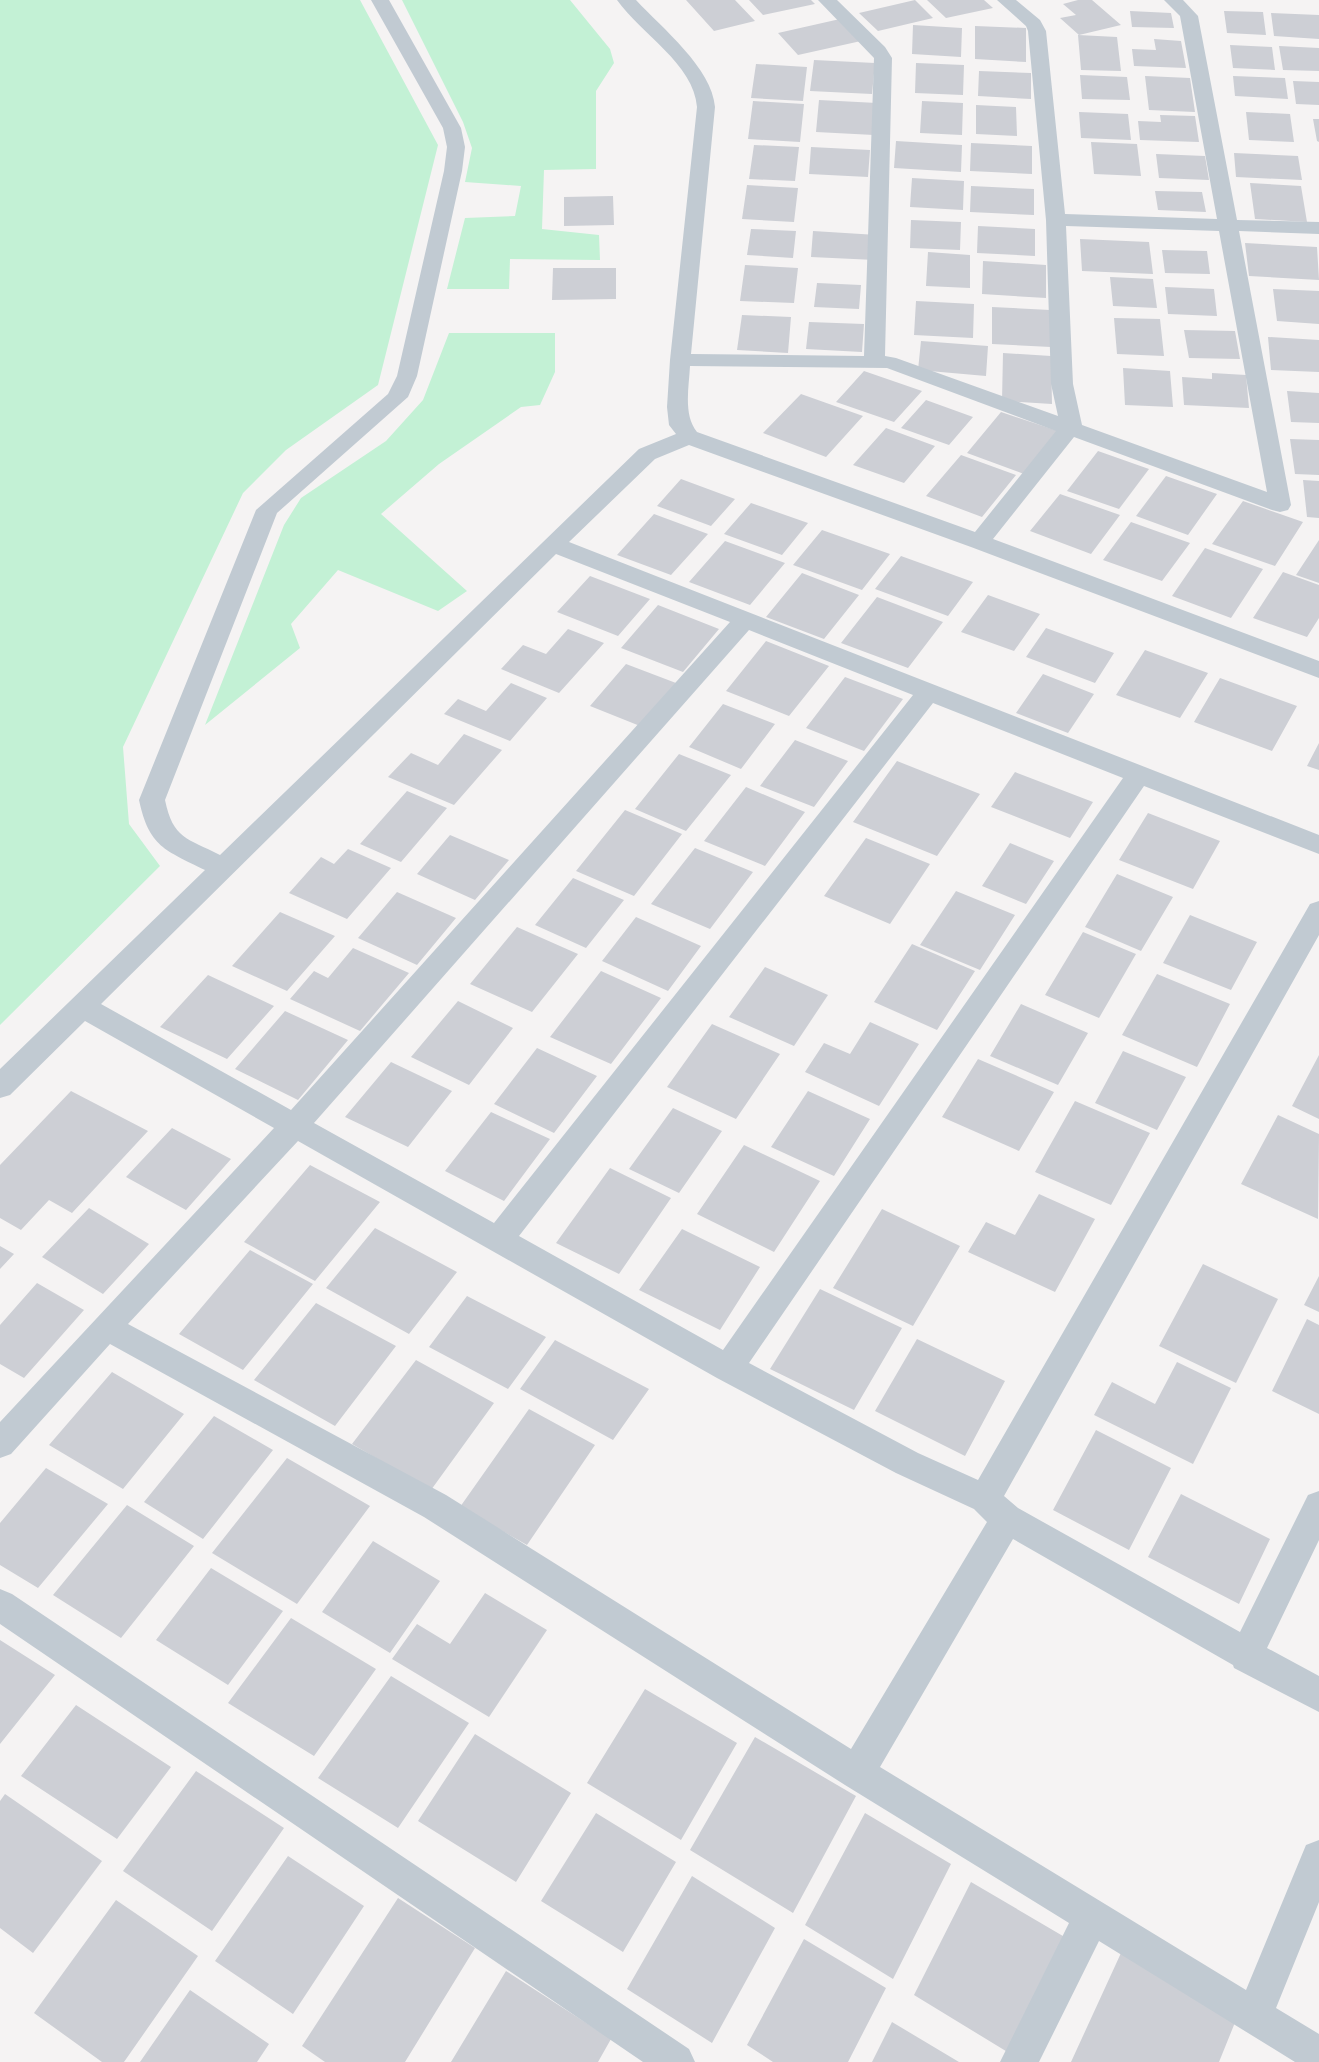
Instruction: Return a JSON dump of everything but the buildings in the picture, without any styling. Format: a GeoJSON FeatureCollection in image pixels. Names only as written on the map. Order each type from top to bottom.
{"type":"FeatureCollection","features":[{"type":"Feature","properties":{"kind":"street"},"geometry":{"type":"LineString","coordinates":[[223,868],[170,841],[157,823],[152,800],[267,510],[397,397],[407,376],[453,171],[456,147],[452,128],[380,0]]}},
{"type":"Feature","properties":{"kind":"street"},"geometry":{"type":"LineString","coordinates":[[626,0],[693,72],[705,94],[706,108],[680,360],[678,407],[680,425],[688,437],[979,542],[1319,670]]}},
{"type":"Feature","properties":{"kind":"street"},"geometry":{"type":"LineString","coordinates":[[1006,0],[1034,24],[1037,32],[1056,220],[1062,384],[1071,426]]}},
{"type":"Feature","properties":{"kind":"street"},"geometry":{"type":"LineString","coordinates":[[680,360],[889,362],[1071,426],[1280,504],[1189,16],[1173,0]]}},
{"type":"Feature","properties":{"kind":"street"},"geometry":{"type":"LineString","coordinates":[[830,1],[879,51],[883,58],[874,361]]}},
{"type":"Feature","properties":{"kind":"street"},"geometry":{"type":"LineString","coordinates":[[1056,220],[1319,228]]}},
{"type":"Feature","properties":{"kind":"street"},"geometry":{"type":"LineString","coordinates":[[979,542],[1071,426]]}},
{"type":"Feature","properties":{"kind":"street"},"geometry":{"type":"LineString","coordinates":[[0,1086],[647,454],[688,437]]}},
{"type":"Feature","properties":{"kind":"street"},"geometry":{"type":"LineString","coordinates":[[553,544],[1138,776],[1319,845]]}},
{"type":"Feature","properties":{"kind":"street"},"geometry":{"type":"LineString","coordinates":[[0,1444],[106,1327],[294,1126],[746,619]]}},
{"type":"Feature","properties":{"kind":"street"},"geometry":{"type":"LineString","coordinates":[[499,1239],[928,692]]}},
{"type":"Feature","properties":{"kind":"street"},"geometry":{"type":"LineString","coordinates":[[728,1368],[1138,776]]}},
{"type":"Feature","properties":{"kind":"street"},"geometry":{"type":"LineString","coordinates":[[858,1772],[996,1509],[1319,911]]}},
{"type":"Feature","properties":{"kind":"street"},"geometry":{"type":"LineString","coordinates":[[81,1006],[728,1368],[996,1509],[1246,1656],[1319,1695]]}},
{"type":"Feature","properties":{"kind":"street"},"geometry":{"type":"LineString","coordinates":[[106,1327],[435,1506],[858,1772],[1319,2055]]}},
{"type":"Feature","properties":{"kind":"street"},"geometry":{"type":"LineString","coordinates":[[1246,1656],[1319,1506]]}},
{"type":"Feature","properties":{"kind":"street"},"geometry":{"type":"LineString","coordinates":[[0,1605],[676,2062]]}},
{"type":"Feature","properties":{"kind":"street"},"geometry":{"type":"LineString","coordinates":[[1254,2016],[1319,1858]]}},
{"type":"Feature","properties":{"kind":"street"},"geometry":{"type":"LineString","coordinates":[[1019,2062],[1092,1916]]}},
{"type":"Feature","properties":{"kind":"green space"},"geometry":{"type":"Polygon","coordinates":[[[0,0],[360,0],[438,145],[378,385],[286,450],[243,493],[123,747],[129,824],[160,866],[0,1025],[0,0]]]}},
{"type":"Feature","properties":{"kind":"green space"},"geometry":{"type":"Polygon","coordinates":[[[402,0],[570,0],[610,49],[614,63],[596,91],[596,169],[544,170],[542,229],[599,235],[600,260],[510,259],[509,289],[447,289],[465,218],[515,216],[521,186],[465,182],[472,148],[463,122],[402,0]]]}},
{"type":"Feature","properties":{"kind":"green space"},"geometry":{"type":"Polygon","coordinates":[[[449,333],[555,333],[555,372],[540,405],[521,407],[439,464],[381,514],[467,591],[438,611],[338,570],[291,624],[300,648],[205,725],[284,525],[301,498],[386,441],[423,400],[449,333]]]}}]}
